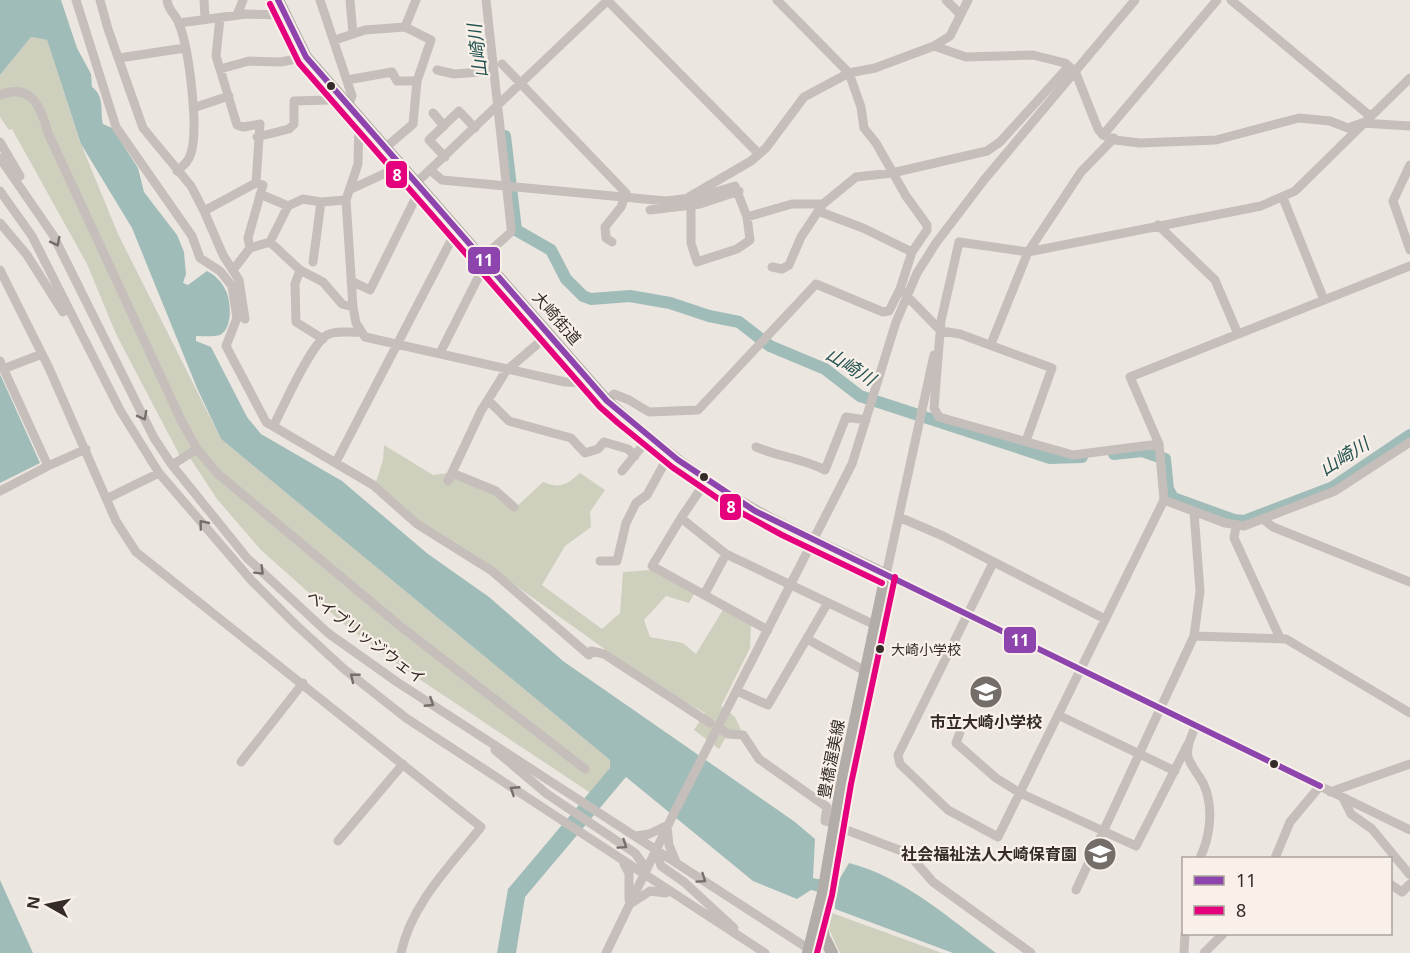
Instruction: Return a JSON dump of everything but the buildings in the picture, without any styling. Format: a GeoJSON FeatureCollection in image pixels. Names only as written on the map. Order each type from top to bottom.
{"type":"FeatureCollection","features":[{"type":"Feature","properties":{"kind":"main road","name":"大崎街道"},"geometry":{"type":"LineString","coordinates":[[278,0],[283,15],[306,57],[607,401],[648,439],[706,481],[755,511],[886,574]]}},
{"type":"Feature","properties":{"kind":"main road","name":"豊橋渥美線"},"geometry":{"type":"LineString","coordinates":[[811,952],[886,574]]}},
{"type":"Feature","properties":{"kind":"main road"},"geometry":{"type":"LineString","coordinates":[[819,909],[822,929],[831,953]]}},
{"type":"Feature","properties":{"kind":"street"},"geometry":{"type":"LineString","coordinates":[[76,0],[116,127],[192,236],[200,258],[220,271],[231,273],[239,280],[245,319]]}},
{"type":"Feature","properties":{"kind":"street"},"geometry":{"type":"LineString","coordinates":[[100,0],[143,128],[191,186],[231,273],[237,318],[226,346],[261,416],[373,485],[417,524],[492,571],[589,655],[591,651],[603,654],[710,723]]}},
{"type":"Feature","properties":{"kind":"street"},"geometry":{"type":"LineString","coordinates":[[167,0],[168,9],[179,23],[195,107],[192,151],[187,163],[177,171]]}},
{"type":"Feature","properties":{"kind":"street"},"geometry":{"type":"LineString","coordinates":[[204,0],[205,18]]}},
{"type":"Feature","properties":{"kind":"street"},"geometry":{"type":"LineString","coordinates":[[237,15],[243,0]]}},
{"type":"Feature","properties":{"kind":"street"},"geometry":{"type":"LineString","coordinates":[[320,0],[352,96],[348,106]]}},
{"type":"Feature","properties":{"kind":"street"},"geometry":{"type":"LineString","coordinates":[[350,0],[353,34]]}},
{"type":"Feature","properties":{"kind":"street"},"geometry":{"type":"LineString","coordinates":[[405,27],[416,0]]}},
{"type":"Feature","properties":{"kind":"street"},"geometry":{"type":"LineString","coordinates":[[440,353],[484,260],[511,232],[509,187],[486,0]]}},
{"type":"Feature","properties":{"kind":"street"},"geometry":{"type":"LineString","coordinates":[[351,281],[370,290],[419,185],[430,170],[607,0],[759,154]]}},
{"type":"Feature","properties":{"kind":"street"},"geometry":{"type":"LineString","coordinates":[[606,953],[670,820],[852,464],[903,292],[912,252],[927,230],[927,225],[892,173],[876,143],[864,128],[849,74],[777,0]]}},
{"type":"Feature","properties":{"kind":"street"},"geometry":{"type":"LineString","coordinates":[[946,0],[960,14]]}},
{"type":"Feature","properties":{"kind":"street"},"geometry":{"type":"LineString","coordinates":[[430,170],[442,180],[624,199],[688,202],[759,154],[801,99],[849,74],[875,68],[934,46],[950,36],[968,0]]}},
{"type":"Feature","properties":{"kind":"street"},"geometry":{"type":"LineString","coordinates":[[772,267],[782,269],[789,265],[801,237],[821,208],[856,177],[892,173],[978,153],[994,147],[1135,0]]}},
{"type":"Feature","properties":{"kind":"street"},"geometry":{"type":"LineString","coordinates":[[1103,135],[1217,0]]}},
{"type":"Feature","properties":{"kind":"street"},"geometry":{"type":"LineString","coordinates":[[1231,0],[1370,116]]}},
{"type":"Feature","properties":{"kind":"street"},"geometry":{"type":"LineString","coordinates":[[179,23],[237,15],[283,15]]}},
{"type":"Feature","properties":{"kind":"street"},"geometry":{"type":"LineString","coordinates":[[220,18],[216,56],[237,125],[243,127],[260,124],[257,137],[256,183]]}},
{"type":"Feature","properties":{"kind":"street"},"geometry":{"type":"LineString","coordinates":[[335,40],[353,34],[405,27],[432,42],[417,81],[413,124],[385,148]]}},
{"type":"Feature","properties":{"kind":"street"},"geometry":{"type":"LineString","coordinates":[[934,46],[966,57],[1033,55],[1072,68],[1103,135],[1114,138],[1140,142],[1216,140],[1299,118],[1330,121],[1348,128],[1362,123],[1410,126]]}},
{"type":"Feature","properties":{"kind":"street"},"geometry":{"type":"LineString","coordinates":[[119,58],[185,48]]}},
{"type":"Feature","properties":{"kind":"street"},"geometry":{"type":"LineString","coordinates":[[220,69],[249,62],[281,62],[306,57]]}},
{"type":"Feature","properties":{"kind":"street"},"geometry":{"type":"LineString","coordinates":[[502,64],[626,193],[621,207],[612,215],[605,227],[606,238],[612,242]]}},
{"type":"Feature","properties":{"kind":"street"},"geometry":{"type":"LineString","coordinates":[[607,401],[614,394],[649,412],[698,410],[816,284],[883,312],[889,311],[936,243],[1072,68]]}},
{"type":"Feature","properties":{"kind":"street"},"geometry":{"type":"LineString","coordinates":[[438,70],[454,74],[494,71]]}},
{"type":"Feature","properties":{"kind":"street"},"geometry":{"type":"LineString","coordinates":[[347,80],[392,72],[397,81],[417,81]]}},
{"type":"Feature","properties":{"kind":"street"},"geometry":{"type":"LineString","coordinates":[[1159,453],[1073,455],[939,417],[934,408],[941,321],[958,242],[1028,252],[1261,206],[1283,198],[1325,163],[1362,123],[1410,78]]}},
{"type":"Feature","properties":{"kind":"street"},"geometry":{"type":"LineString","coordinates":[[0,95],[9,91],[28,95],[35,99],[42,109],[48,133],[181,420],[197,449],[218,474],[400,626],[585,769]]}},
{"type":"Feature","properties":{"kind":"street"},"geometry":{"type":"LineString","coordinates":[[257,137],[289,129],[294,124],[294,101],[329,100],[337,94]]}},
{"type":"Feature","properties":{"kind":"street"},"geometry":{"type":"LineString","coordinates":[[195,107],[229,96]]}},
{"type":"Feature","properties":{"kind":"street"},"geometry":{"type":"LineString","coordinates":[[445,157],[429,140],[459,111],[475,129]]}},
{"type":"Feature","properties":{"kind":"street"},"geometry":{"type":"LineString","coordinates":[[433,113],[444,126]]}},
{"type":"Feature","properties":{"kind":"street"},"geometry":{"type":"LineString","coordinates":[[359,118],[359,154],[346,200],[353,307],[360,332],[365,337],[565,382],[592,383]]}},
{"type":"Feature","properties":{"kind":"street"},"geometry":{"type":"LineString","coordinates":[[991,344],[1028,252],[1081,172],[1114,138]]}},
{"type":"Feature","properties":{"kind":"street"},"geometry":{"type":"LineString","coordinates":[[0,142],[36,207]]}},
{"type":"Feature","properties":{"kind":"street","name":"ベイブリッジウェイ"},"geometry":{"type":"LineString","coordinates":[[0,159],[36,207],[53,235],[129,390],[172,465],[247,558],[304,612],[354,652],[811,952]]}},
{"type":"Feature","properties":{"kind":"street"},"geometry":{"type":"LineString","coordinates":[[1410,165],[1393,201],[1410,250]]}},
{"type":"Feature","properties":{"kind":"street"},"geometry":{"type":"LineString","coordinates":[[350,190],[401,166]]}},
{"type":"Feature","properties":{"kind":"street"},"geometry":{"type":"LineString","coordinates":[[204,211],[256,183],[263,185],[248,238],[250,248]]}},
{"type":"Feature","properties":{"kind":"street"},"geometry":{"type":"LineString","coordinates":[[650,210],[688,202],[731,186],[739,191],[747,216],[750,240],[737,249],[697,262],[691,243],[688,202]]}},
{"type":"Feature","properties":{"kind":"street","name":"ベイブリッジウェイ"},"geometry":{"type":"LineString","coordinates":[[0,191],[32,236],[95,362],[159,472],[252,581],[344,669],[444,744],[765,953]]}},
{"type":"Feature","properties":{"kind":"street"},"geometry":{"type":"LineString","coordinates":[[260,194],[288,206]]}},
{"type":"Feature","properties":{"kind":"street"},"geometry":{"type":"LineString","coordinates":[[1283,198],[1324,300]]}},
{"type":"Feature","properties":{"kind":"street"},"geometry":{"type":"LineString","coordinates":[[231,273],[250,248],[270,242],[288,206],[303,199],[321,202],[346,200]]}},
{"type":"Feature","properties":{"kind":"street"},"geometry":{"type":"LineString","coordinates":[[313,262],[321,202]]}},
{"type":"Feature","properties":{"kind":"street"},"geometry":{"type":"LineString","coordinates":[[747,216],[784,205],[821,208],[912,252]]}},
{"type":"Feature","properties":{"kind":"street"},"geometry":{"type":"LineString","coordinates":[[0,223],[27,255],[82,345],[95,362]]}},
{"type":"Feature","properties":{"kind":"street"},"geometry":{"type":"LineString","coordinates":[[1158,225],[1215,280],[1238,334]]}},
{"type":"Feature","properties":{"kind":"street"},"geometry":{"type":"LineString","coordinates":[[336,462],[457,229]]}},
{"type":"Feature","properties":{"kind":"street"},"geometry":{"type":"LineString","coordinates":[[270,242],[300,270],[323,282],[342,304],[353,307]]}},
{"type":"Feature","properties":{"kind":"street"},"geometry":{"type":"LineString","coordinates":[[993,563],[898,755],[900,764],[948,810],[998,837],[1164,500],[1159,453],[1130,377],[1410,266]]}},
{"type":"Feature","properties":{"kind":"street"},"geometry":{"type":"LineString","coordinates":[[0,270],[86,449],[116,521],[136,552],[481,827],[423,900],[408,928],[401,953]]}},
{"type":"Feature","properties":{"kind":"street"},"geometry":{"type":"LineString","coordinates":[[300,270],[296,284],[296,322],[323,339]]}},
{"type":"Feature","properties":{"kind":"street"},"geometry":{"type":"LineString","coordinates":[[903,292],[941,332],[960,334],[991,344],[1052,368],[1026,441]]}},
{"type":"Feature","properties":{"kind":"street"},"geometry":{"type":"LineString","coordinates":[[274,426],[299,375],[323,339],[336,332],[360,332]]}},
{"type":"Feature","properties":{"kind":"street"},"geometry":{"type":"LineString","coordinates":[[941,332],[886,574],[1410,830]]}},
{"type":"Feature","properties":{"kind":"street"},"geometry":{"type":"LineString","coordinates":[[514,507],[496,491],[450,477],[488,400],[509,369],[549,334]]}},
{"type":"Feature","properties":{"kind":"street"},"geometry":{"type":"LineString","coordinates":[[42,354],[2,365],[48,466]]}},
{"type":"Feature","properties":{"kind":"street"},"geometry":{"type":"LineString","coordinates":[[488,400],[509,421],[571,438],[585,453],[598,449],[604,442],[628,449],[635,456]]}},
{"type":"Feature","properties":{"kind":"street"},"geometry":{"type":"LineString","coordinates":[[756,447],[772,454],[806,460],[825,470],[846,417],[866,420]]}},
{"type":"Feature","properties":{"kind":"street"},"geometry":{"type":"LineString","coordinates":[[622,471],[648,439]]}},
{"type":"Feature","properties":{"kind":"street"},"geometry":{"type":"LineString","coordinates":[[1164,500],[1236,527],[1264,520],[1335,491],[1409,444]]}},
{"type":"Feature","properties":{"kind":"street"},"geometry":{"type":"LineString","coordinates":[[0,491],[86,449]]}},
{"type":"Feature","properties":{"kind":"street"},"geometry":{"type":"LineString","coordinates":[[172,465],[197,449]]}},
{"type":"Feature","properties":{"kind":"street"},"geometry":{"type":"LineString","coordinates":[[600,561],[617,561],[626,523],[636,503],[647,495],[669,455]]}},
{"type":"Feature","properties":{"kind":"street"},"geometry":{"type":"LineString","coordinates":[[108,498],[159,472]]}},
{"type":"Feature","properties":{"kind":"street"},"geometry":{"type":"LineString","coordinates":[[706,481],[653,560],[652,566],[768,630]]}},
{"type":"Feature","properties":{"kind":"street"},"geometry":{"type":"LineString","coordinates":[[1076,890],[1194,636],[1200,591],[1194,512]]}},
{"type":"Feature","properties":{"kind":"street"},"geometry":{"type":"LineString","coordinates":[[899,517],[943,536],[1105,619]]}},
{"type":"Feature","properties":{"kind":"street"},"geometry":{"type":"LineString","coordinates":[[681,518],[726,554],[875,625]]}},
{"type":"Feature","properties":{"kind":"street"},"geometry":{"type":"LineString","coordinates":[[1264,520],[1274,527],[1410,582]]}},
{"type":"Feature","properties":{"kind":"street"},"geometry":{"type":"LineString","coordinates":[[1236,527],[1234,538],[1280,638]]}},
{"type":"Feature","properties":{"kind":"street"},"geometry":{"type":"LineString","coordinates":[[704,595],[726,554]]}},
{"type":"Feature","properties":{"kind":"street"},"geometry":{"type":"LineString","coordinates":[[737,692],[768,705],[827,604]]}},
{"type":"Feature","properties":{"kind":"street"},"geometry":{"type":"LineString","coordinates":[[1194,636],[1286,639],[1410,713]]}},
{"type":"Feature","properties":{"kind":"street"},"geometry":{"type":"LineString","coordinates":[[807,639],[865,671]]}},
{"type":"Feature","properties":{"kind":"street"},"geometry":{"type":"LineString","coordinates":[[242,762],[303,683]]}},
{"type":"Feature","properties":{"kind":"street"},"geometry":{"type":"LineString","coordinates":[[1058,715],[1175,771]]}},
{"type":"Feature","properties":{"kind":"street"},"geometry":{"type":"LineString","coordinates":[[960,732],[956,743],[996,778],[1020,793],[1136,846],[1196,725]]}},
{"type":"Feature","properties":{"kind":"street"},"geometry":{"type":"LineString","coordinates":[[722,730],[728,734],[743,735],[759,759],[827,807],[825,821],[872,838],[913,859],[933,882],[1031,953]]}},
{"type":"Feature","properties":{"kind":"street"},"geometry":{"type":"LineString","coordinates":[[476,733],[548,794],[635,853],[643,864],[644,875]]}},
{"type":"Feature","properties":{"kind":"street"},"geometry":{"type":"LineString","coordinates":[[1188,744],[1188,758],[1204,784],[1210,804],[1205,847],[1200,857]]}},
{"type":"Feature","properties":{"kind":"street"},"geometry":{"type":"LineString","coordinates":[[338,841],[403,764]]}},
{"type":"Feature","properties":{"kind":"street"},"geometry":{"type":"LineString","coordinates":[[1330,792],[1410,764]]}},
{"type":"Feature","properties":{"kind":"street"},"geometry":{"type":"LineString","coordinates":[[1275,857],[1290,822],[1320,786]]}},
{"type":"Feature","properties":{"kind":"street"},"geometry":{"type":"LineString","coordinates":[[1343,798],[1351,814],[1372,829],[1410,875]]}},
{"type":"Feature","properties":{"kind":"street"},"geometry":{"type":"LineString","coordinates":[[636,836],[649,834],[670,820]]}},
{"type":"Feature","properties":{"kind":"street"},"geometry":{"type":"LineString","coordinates":[[670,820],[669,845],[676,862]]}},
{"type":"Feature","properties":{"kind":"street"},"geometry":{"type":"LineString","coordinates":[[656,849],[661,866],[693,890],[750,944]]}},
{"type":"Feature","properties":{"kind":"street"},"geometry":{"type":"LineString","coordinates":[[623,862],[630,886],[628,905]]}},
{"type":"Feature","properties":{"kind":"street"},"geometry":{"type":"LineString","coordinates":[[1392,885],[1402,892],[1410,884]]}},
{"type":"Feature","properties":{"kind":"street"},"geometry":{"type":"LineString","coordinates":[[628,905],[650,891],[674,895]]}},
{"type":"Feature","properties":{"kind":"street"},"geometry":{"type":"LineString","coordinates":[[1184,953],[1185,935]]}},
{"type":"Feature","properties":{"kind":"street"},"geometry":{"type":"LineString","coordinates":[[1204,953],[1221,935]]}},
{"type":"Feature","properties":{"kind":"green space"},"geometry":{"type":"Polygon","coordinates":[[[31,37],[47,40],[81,144],[118,234],[221,439],[610,760],[610,768],[595,796],[410,673],[345,625],[261,550],[217,499],[186,452],[180,456],[116,334],[87,264],[12,129],[9,130],[0,117],[0,75],[31,37]]]}},
{"type":"Feature","properties":{"kind":"green space"},"geometry":{"type":"Polygon","coordinates":[[[384,445],[433,475],[448,473],[493,491],[513,510],[543,482],[563,485],[580,473],[605,490],[590,512],[591,527],[565,546],[542,585],[602,629],[620,613],[623,572],[651,570],[694,594],[689,603],[666,596],[644,620],[650,637],[683,643],[696,654],[724,608],[751,624],[750,648],[721,706],[735,717],[742,732],[729,732],[719,749],[694,730],[705,713],[655,685],[494,570],[418,523],[375,485],[383,460],[384,445]]]}},
{"type":"Feature","properties":{"kind":"green space"},"geometry":{"type":"Polygon","coordinates":[[[832,913],[942,953],[840,953],[829,929],[832,913]]]}},
{"type":"Feature","properties":{"kind":"water"},"geometry":{"type":"Polygon","coordinates":[[[0,0],[61,0],[77,48],[91,74],[92,87],[99,95],[103,124],[112,128],[138,168],[144,192],[177,235],[184,252],[186,274],[183,283],[188,285],[207,271],[218,279],[226,291],[230,308],[229,321],[224,332],[220,335],[196,336],[196,341],[211,347],[247,417],[261,434],[342,481],[428,554],[489,597],[563,661],[795,822],[815,839],[813,878],[837,883],[849,863],[869,869],[926,900],[996,953],[953,953],[835,909],[835,896],[811,890],[797,899],[753,881],[626,777],[525,897],[516,953],[497,953],[508,889],[610,768],[610,760],[221,439],[197,388],[132,228],[81,144],[47,40],[31,37],[0,75],[0,0]]]}},
{"type":"Feature","properties":{"kind":"water"},"geometry":{"type":"Polygon","coordinates":[[[0,374],[40,463],[0,483],[0,374]]]}},
{"type":"Feature","properties":{"kind":"water"},"geometry":{"type":"Polygon","coordinates":[[[0,880],[33,953],[0,953],[0,880]]]}},
{"type":"Feature","properties":{"kind":"waterway","name":"山崎川"},"geometry":{"type":"LineString","coordinates":[[505,136],[516,230],[551,250],[566,279],[583,296],[591,299],[630,296],[670,303],[709,316],[739,322],[770,346],[825,369],[860,396],[1050,458],[1082,457]]}},
{"type":"Feature","properties":{"kind":"waterway","name":"山崎川"},"geometry":{"type":"LineString","coordinates":[[1114,454],[1142,451],[1165,459],[1168,489],[1173,498],[1234,520],[1244,521],[1333,487],[1410,435]]}},
{"type":"Feature","properties":{"kind":"transit line","name":"11"},"geometry":{"type":"LineString","coordinates":[[278,0],[306,57],[607,401],[678,460],[755,511],[1320,786]]}},
{"type":"Feature","properties":{"kind":"transit line","name":"8"},"geometry":{"type":"LineString","coordinates":[[270,4],[299,63],[600,407],[672,467],[729,506],[782,535],[882,583]]}},
{"type":"Feature","properties":{"kind":"transit line","name":"8"},"geometry":{"type":"LineString","coordinates":[[817,953],[832,895],[851,784],[895,577]]}},
{"type":"Feature","properties":{"kind":"place","name":"大崎小学校"},"geometry":{"type":"Point","coordinates":[880,649]}},
{"type":"Feature","properties":{"kind":"place","name":"市立大崎小学校"},"geometry":{"type":"Point","coordinates":[986,692]}},
{"type":"Feature","properties":{"kind":"place","name":"社会福祉法人大崎保育園"},"geometry":{"type":"Point","coordinates":[1100,854]}}]}
